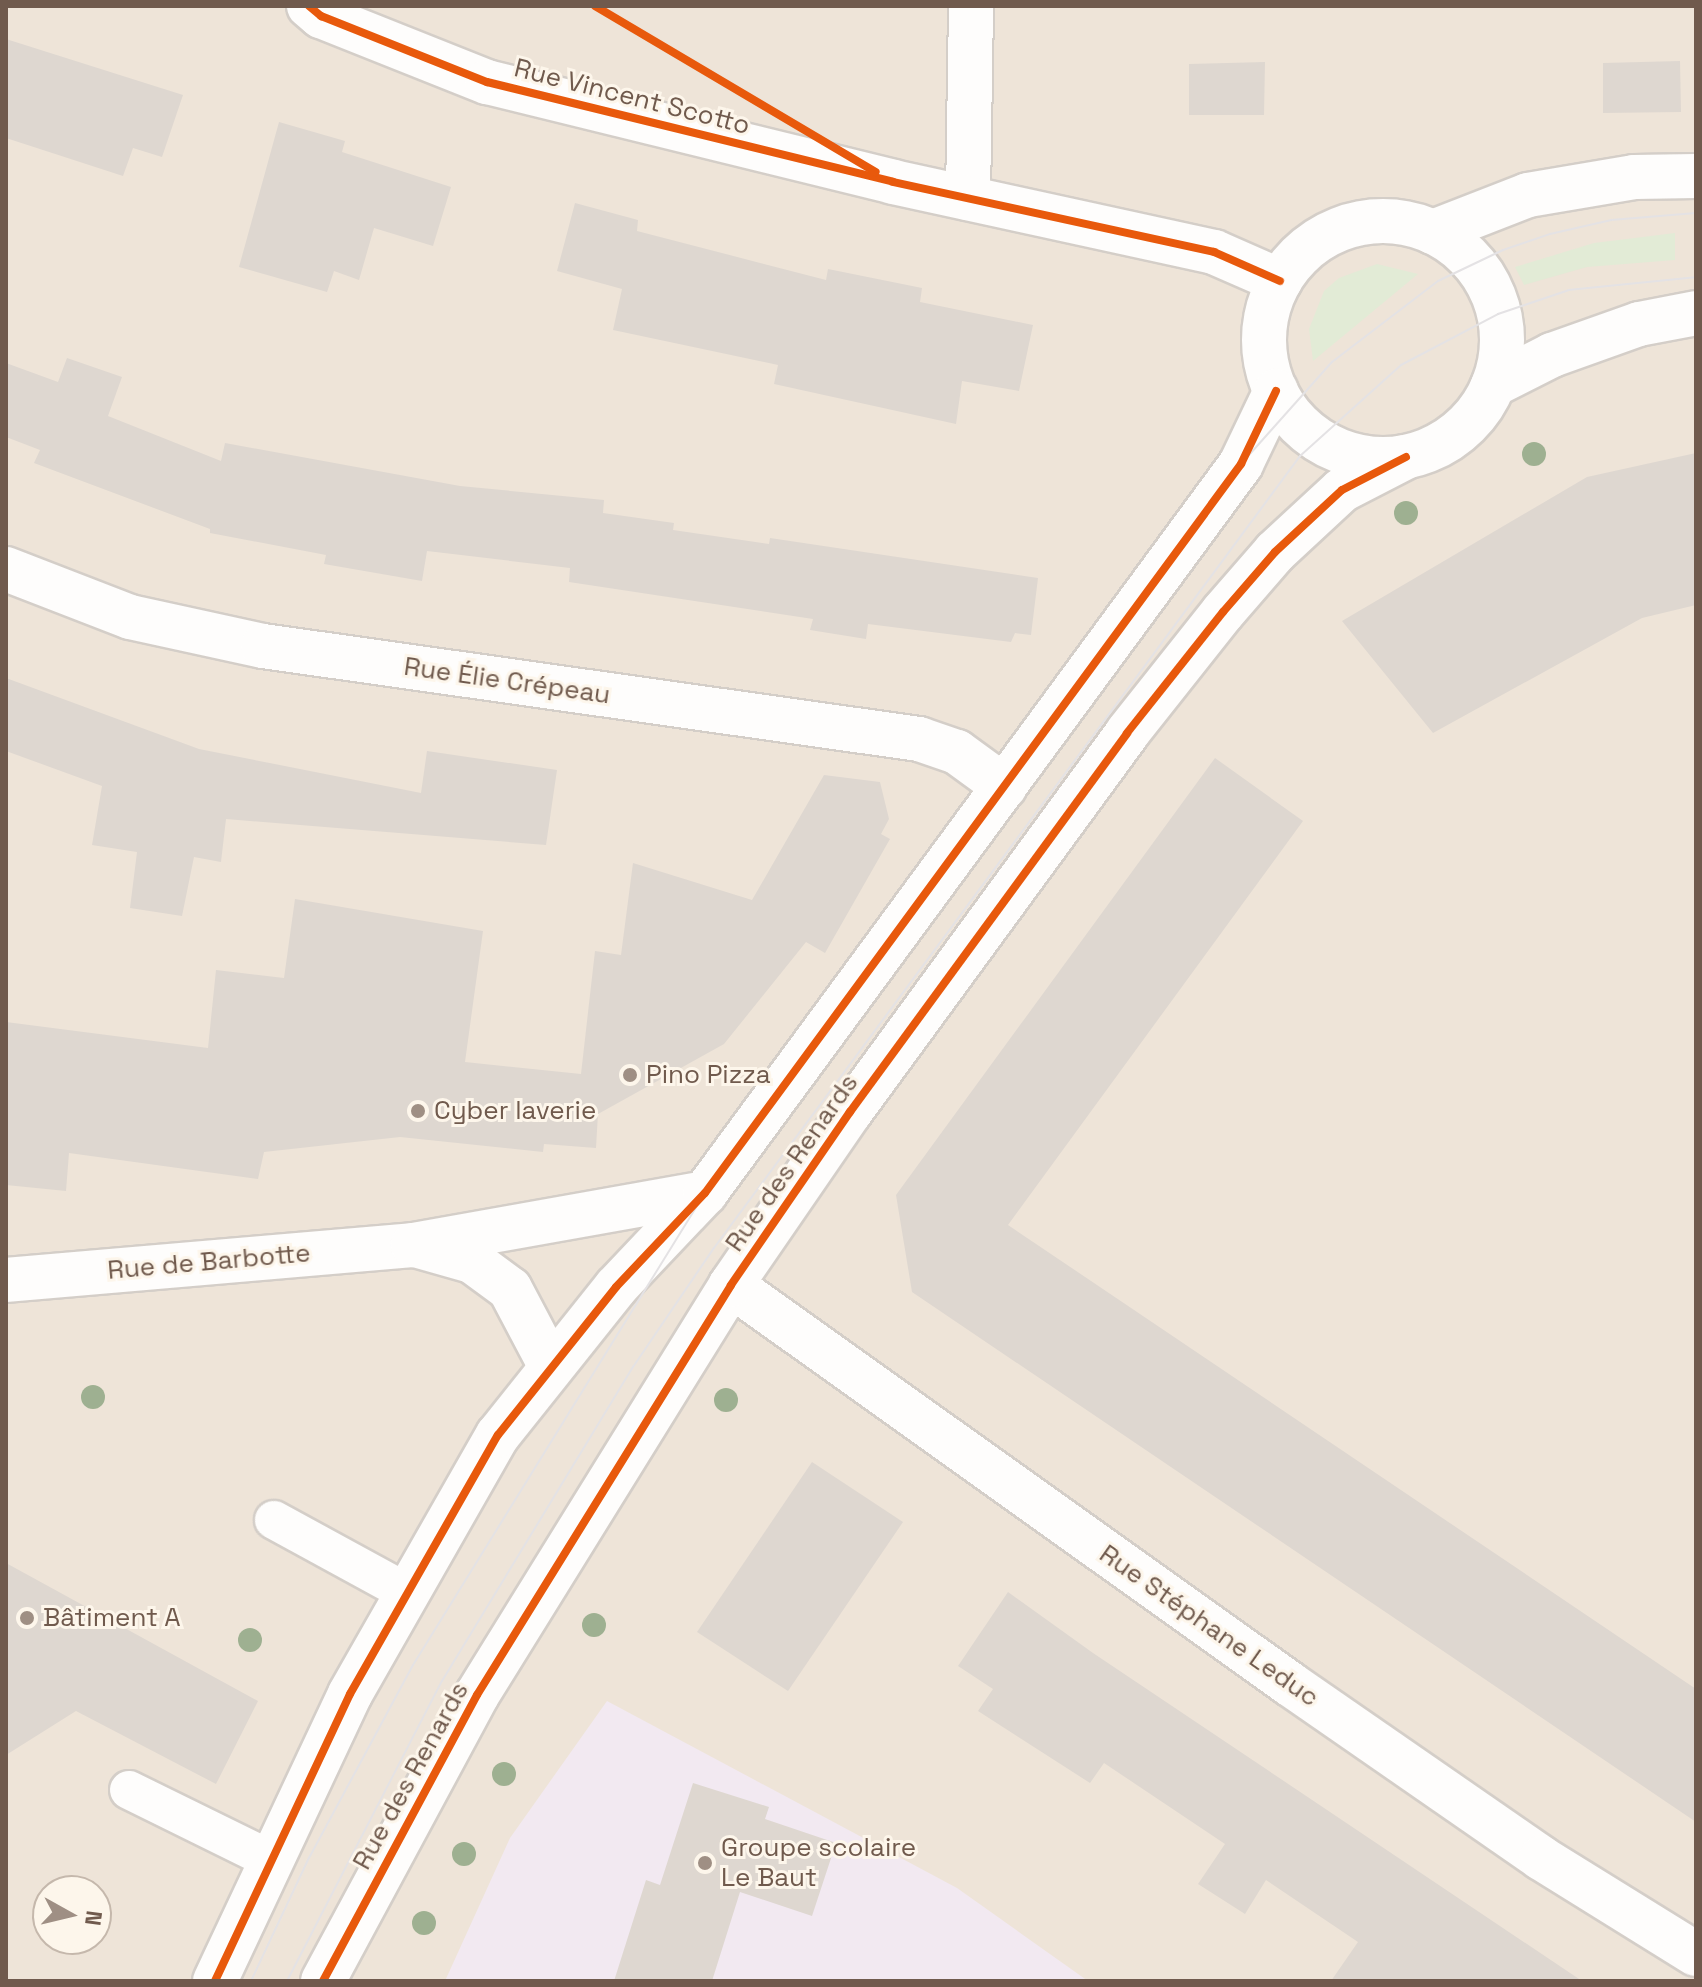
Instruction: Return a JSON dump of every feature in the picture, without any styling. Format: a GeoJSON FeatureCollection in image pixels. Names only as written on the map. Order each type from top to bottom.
{"type":"FeatureCollection","features":[{"type":"Feature","properties":{"kind":"street","name":"Rue Vincent Scotto"},"geometry":{"type":"LineString","coordinates":[[309,6],[321,16],[487,82],[968,198],[1214,252],[1280,281]]}},
{"type":"Feature","properties":{"kind":"street"},"geometry":{"type":"LineString","coordinates":[[968,198],[971,6]]}},
{"type":"Feature","properties":{"kind":"street"},"geometry":{"type":"LineString","coordinates":[[1433,232],[1528,195],[1634,177],[1696,176]]}},
{"type":"Feature","properties":{"kind":"street"},"geometry":{"type":"LineString","coordinates":[[1388,221],[1433,232],[1470,259],[1495,302],[1502,336],[1493,385],[1475,415],[1457,432],[1406,457],[1356,456],[1329,446],[1299,424],[1276,391],[1265,357],[1265,326],[1280,281],[1308,249],[1344,228],[1388,221]]}},
{"type":"Feature","properties":{"kind":"street"},"geometry":{"type":"LineString","coordinates":[[1493,385],[1566,350],[1639,324],[1696,313]]}},
{"type":"Feature","properties":{"kind":"street"},"geometry":{"type":"LineString","coordinates":[[215,1981],[269,1859],[350,1694],[498,1435],[550,1365],[705,1193],[1241,464],[1276,391]]}},
{"type":"Feature","properties":{"kind":"street","name":"Rue des Renards"},"geometry":{"type":"LineString","coordinates":[[323,1981],[477,1695],[731,1285],[1100,771],[1223,612],[1332,498],[1406,457]]}},
{"type":"Feature","properties":{"kind":"street","name":"Rue Élie Crépeau"},"geometry":{"type":"LineString","coordinates":[[6,569],[130,617],[263,646],[919,739],[957,752],[1005,787]]}},
{"type":"Feature","properties":{"kind":"street","name":"Rue de Barbotte"},"geometry":{"type":"LineString","coordinates":[[6,1280],[413,1245],[705,1193]]}},
{"type":"Feature","properties":{"kind":"street","name":"Rue de Barbotte"},"geometry":{"type":"LineString","coordinates":[[413,1245],[472,1261],[510,1289],[550,1365]]}},
{"type":"Feature","properties":{"kind":"street","name":"Rue Stéphane Leduc"},"geometry":{"type":"LineString","coordinates":[[731,1285],[1340,1719],[1541,1858],[1696,1954]]}},
{"type":"Feature","properties":{"kind":"lane"},"geometry":{"type":"LineString","coordinates":[[274,1520],[408,1593]]}},
{"type":"Feature","properties":{"kind":"lane"},"geometry":{"type":"LineString","coordinates":[[129,1790],[269,1859]]}},
{"type":"Feature","properties":{"kind":"shaded area"},"geometry":{"type":"Polygon","coordinates":[[[6,6],[1696,6],[1696,1981],[6,1981],[6,6]]]}},
{"type":"Feature","properties":{"kind":"shaded area","name":"Groupe scolaire Le Baut"},"geometry":{"type":"Polygon","coordinates":[[[607,1701],[957,1888],[1088,1981],[445,1981],[510,1838],[607,1701]]]}},
{"type":"Feature","properties":{"kind":"green space"},"geometry":{"type":"Polygon","coordinates":[[[1675,233],[1675,260],[1587,267],[1524,285],[1515,267],[1594,243],[1675,233]]]}},
{"type":"Feature","properties":{"kind":"green space"},"geometry":{"type":"Polygon","coordinates":[[[1377,264],[1418,274],[1313,361],[1309,329],[1324,291],[1339,278],[1377,264]]]}},
{"type":"Feature","properties":{"kind":"building"},"geometry":{"type":"Polygon","coordinates":[[[6,39],[183,95],[162,157],[133,148],[123,176],[6,138],[6,39]]]}},
{"type":"Feature","properties":{"kind":"building"},"geometry":{"type":"Polygon","coordinates":[[[1680,61],[1681,112],[1603,113],[1603,63],[1680,61]]]}},
{"type":"Feature","properties":{"kind":"building"},"geometry":{"type":"Polygon","coordinates":[[[1265,62],[1264,115],[1189,115],[1189,64],[1265,62]]]}},
{"type":"Feature","properties":{"kind":"building"},"geometry":{"type":"Polygon","coordinates":[[[279,122],[345,141],[342,152],[451,187],[433,246],[374,228],[359,280],[334,271],[327,292],[239,267],[279,122]]]}},
{"type":"Feature","properties":{"kind":"building"},"geometry":{"type":"Polygon","coordinates":[[[575,203],[638,220],[637,231],[826,280],[828,269],[922,288],[920,302],[1033,325],[1019,391],[962,381],[956,424],[774,384],[778,365],[613,330],[622,289],[557,271],[575,203]]]}},
{"type":"Feature","properties":{"kind":"building"},"geometry":{"type":"Polygon","coordinates":[[[67,358],[122,377],[108,416],[221,461],[225,443],[460,486],[604,500],[603,513],[674,523],[673,530],[769,544],[770,538],[1038,578],[1031,635],[1015,633],[1011,642],[868,624],[866,639],[810,630],[813,619],[569,582],[570,568],[427,551],[422,581],[324,564],[326,555],[210,533],[210,529],[34,463],[40,450],[6,437],[6,363],[58,382],[67,358]]]}},
{"type":"Feature","properties":{"kind":"building"},"geometry":{"type":"Polygon","coordinates":[[[1696,453],[1696,605],[1642,618],[1433,733],[1342,621],[1587,477],[1696,453]]]}},
{"type":"Feature","properties":{"kind":"building"},"geometry":{"type":"Polygon","coordinates":[[[6,678],[199,749],[421,793],[427,751],[557,770],[546,845],[226,819],[221,862],[194,857],[182,916],[130,908],[137,852],[92,845],[102,786],[6,751],[6,678]]]}},
{"type":"Feature","properties":{"kind":"building"},"geometry":{"type":"Polygon","coordinates":[[[1215,758],[1303,821],[1008,1225],[1696,1689],[1696,1822],[912,1292],[896,1195],[1215,758]]]}},
{"type":"Feature","properties":{"kind":"building"},"geometry":{"type":"Polygon","coordinates":[[[824,775],[880,782],[889,819],[881,834],[890,839],[825,953],[806,942],[724,1044],[598,1114],[596,1148],[544,1144],[543,1152],[400,1137],[264,1152],[258,1179],[69,1153],[66,1191],[6,1185],[6,1022],[208,1048],[216,970],[284,978],[295,899],[483,931],[465,1062],[581,1074],[595,951],[621,955],[633,863],[752,900],[824,775]]]}},
{"type":"Feature","properties":{"kind":"building"},"geometry":{"type":"Polygon","coordinates":[[[812,1462],[903,1522],[788,1691],[697,1632],[812,1462]]]}},
{"type":"Feature","properties":{"kind":"building","name":"Bâtiment A"},"geometry":{"type":"Polygon","coordinates":[[[6,1563],[258,1701],[216,1784],[76,1711],[6,1755],[6,1563]]]}},
{"type":"Feature","properties":{"kind":"building"},"geometry":{"type":"Polygon","coordinates":[[[1008,1592],[1093,1653],[1582,1981],[1331,1981],[1358,1942],[1266,1880],[1245,1914],[1198,1884],[1225,1844],[1104,1763],[1090,1783],[978,1711],[993,1689],[958,1666],[1008,1592]]]}},
{"type":"Feature","properties":{"kind":"building"},"geometry":{"type":"Polygon","coordinates":[[[693,1783],[769,1807],[765,1819],[836,1843],[812,1916],[740,1892],[712,1981],[614,1981],[646,1880],[660,1885],[693,1783]]]}},
{"type":"Feature","properties":{"kind":"tram line"},"geometry":{"type":"LineString","coordinates":[[1241,464],[1332,362],[1438,281],[1503,250],[1550,234],[1611,220],[1696,213]]}},
{"type":"Feature","properties":{"kind":"tram line"},"geometry":{"type":"LineString","coordinates":[[287,1981],[442,1681],[633,1367],[714,1248],[1300,456],[1401,365],[1498,314],[1569,290],[1696,277]]}},
{"type":"Feature","properties":{"kind":"tram line"},"geometry":{"type":"LineString","coordinates":[[251,1981],[309,1858],[413,1665],[705,1193]]}},
{"type":"Feature","properties":{"kind":"cycle path"},"geometry":{"type":"LineString","coordinates":[[309,6],[321,16],[487,82],[893,182],[1214,252],[1280,281]]}},
{"type":"Feature","properties":{"kind":"cycle path"},"geometry":{"type":"LineString","coordinates":[[595,6],[876,172]]}},
{"type":"Feature","properties":{"kind":"cycle path"},"geometry":{"type":"LineString","coordinates":[[215,1981],[350,1694],[498,1435],[616,1287],[705,1193],[1241,464],[1276,391]]}},
{"type":"Feature","properties":{"kind":"cycle path"},"geometry":{"type":"LineString","coordinates":[[323,1981],[477,1695],[731,1285],[850,1112],[1127,733],[1223,612],[1275,552],[1342,490],[1406,457]]}},
{"type":"Feature","properties":{"kind":"place","name":"Pino Pizza"},"geometry":{"type":"Point","coordinates":[630,1075]}},
{"type":"Feature","properties":{"kind":"place","name":"Cyber laverie"},"geometry":{"type":"Point","coordinates":[418,1111]}},
{"type":"Feature","properties":{"kind":"place","name":"Bâtiment A"},"geometry":{"type":"Point","coordinates":[27,1618]}},
{"type":"Feature","properties":{"kind":"place","name":"Groupe scolaire Le Baut"},"geometry":{"type":"Point","coordinates":[705,1863]}}]}
